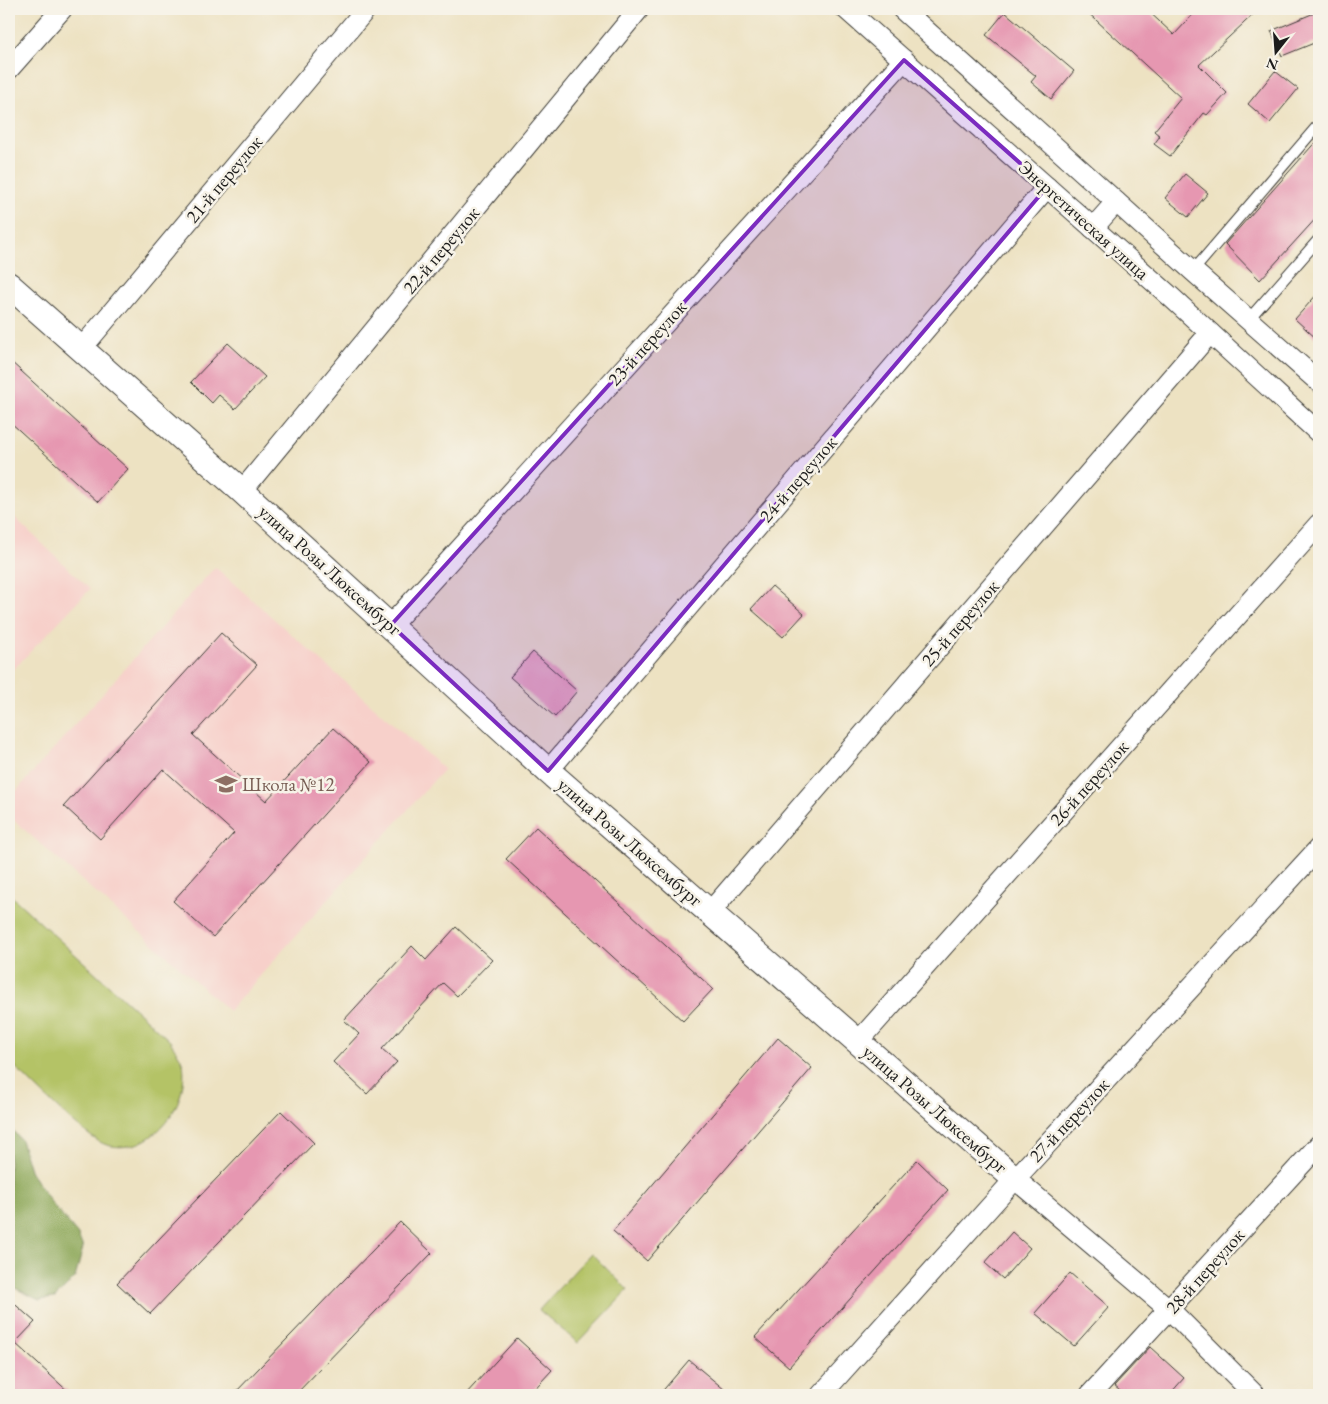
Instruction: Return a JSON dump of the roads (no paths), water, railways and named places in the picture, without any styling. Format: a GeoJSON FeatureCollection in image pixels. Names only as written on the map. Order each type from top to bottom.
{"type":"FeatureCollection","features":[{"type":"Feature","properties":{"kind":"street"},"geometry":{"type":"LineString","coordinates":[[9,69],[62,9]]}},
{"type":"Feature","properties":{"kind":"street","name":"21-й переулок"},"geometry":{"type":"LineString","coordinates":[[82,348],[366,9]]}},
{"type":"Feature","properties":{"kind":"street","name":"22-й переулок"},"geometry":{"type":"LineString","coordinates":[[242,491],[639,9]]}},
{"type":"Feature","properties":{"kind":"street","name":"Энергетическая улица"},"geometry":{"type":"LineString","coordinates":[[846,9],[1093,228],[1319,433]]}},
{"type":"Feature","properties":{"kind":"street"},"geometry":{"type":"LineString","coordinates":[[902,9],[1319,382]]}},
{"type":"Feature","properties":{"kind":"street","name":"23-й переулок"},"geometry":{"type":"LineString","coordinates":[[390,625],[904,60]]}},
{"type":"Feature","properties":{"kind":"street","name":"24-й переулок"},"geometry":{"type":"LineString","coordinates":[[548,771],[1047,187]]}},
{"type":"Feature","properties":{"kind":"street"},"geometry":{"type":"LineString","coordinates":[[1093,228],[1116,202]]}},
{"type":"Feature","properties":{"kind":"street","name":"улица Розы Люксембург"},"geometry":{"type":"LineString","coordinates":[[9,285],[242,491],[548,771],[1015,1179],[1170,1310],[1255,1395]]}},
{"type":"Feature","properties":{"kind":"street","name":"25-й переулок"},"geometry":{"type":"LineString","coordinates":[[710,912],[1210,333]]}},
{"type":"Feature","properties":{"kind":"street","name":"26-й переулок"},"geometry":{"type":"LineString","coordinates":[[858,1042],[1319,524]]}},
{"type":"Feature","properties":{"kind":"street","name":"27-й переулок"},"geometry":{"type":"LineString","coordinates":[[821,1395],[1015,1179],[1319,848]]}},
{"type":"Feature","properties":{"kind":"street","name":"28-й переулок"},"geometry":{"type":"LineString","coordinates":[[1090,1395],[1170,1310],[1319,1145]]}},
{"type":"Feature","properties":{"kind":"lane"},"geometry":{"type":"LineString","coordinates":[[1193,271],[1319,124]]}},
{"type":"Feature","properties":{"kind":"lane"},"geometry":{"type":"LineString","coordinates":[[1248,320],[1317,244]]}},
{"type":"Feature","properties":{"kind":"place","name":"Школа №12"},"geometry":{"type":"Point","coordinates":[226,784]}}]}
